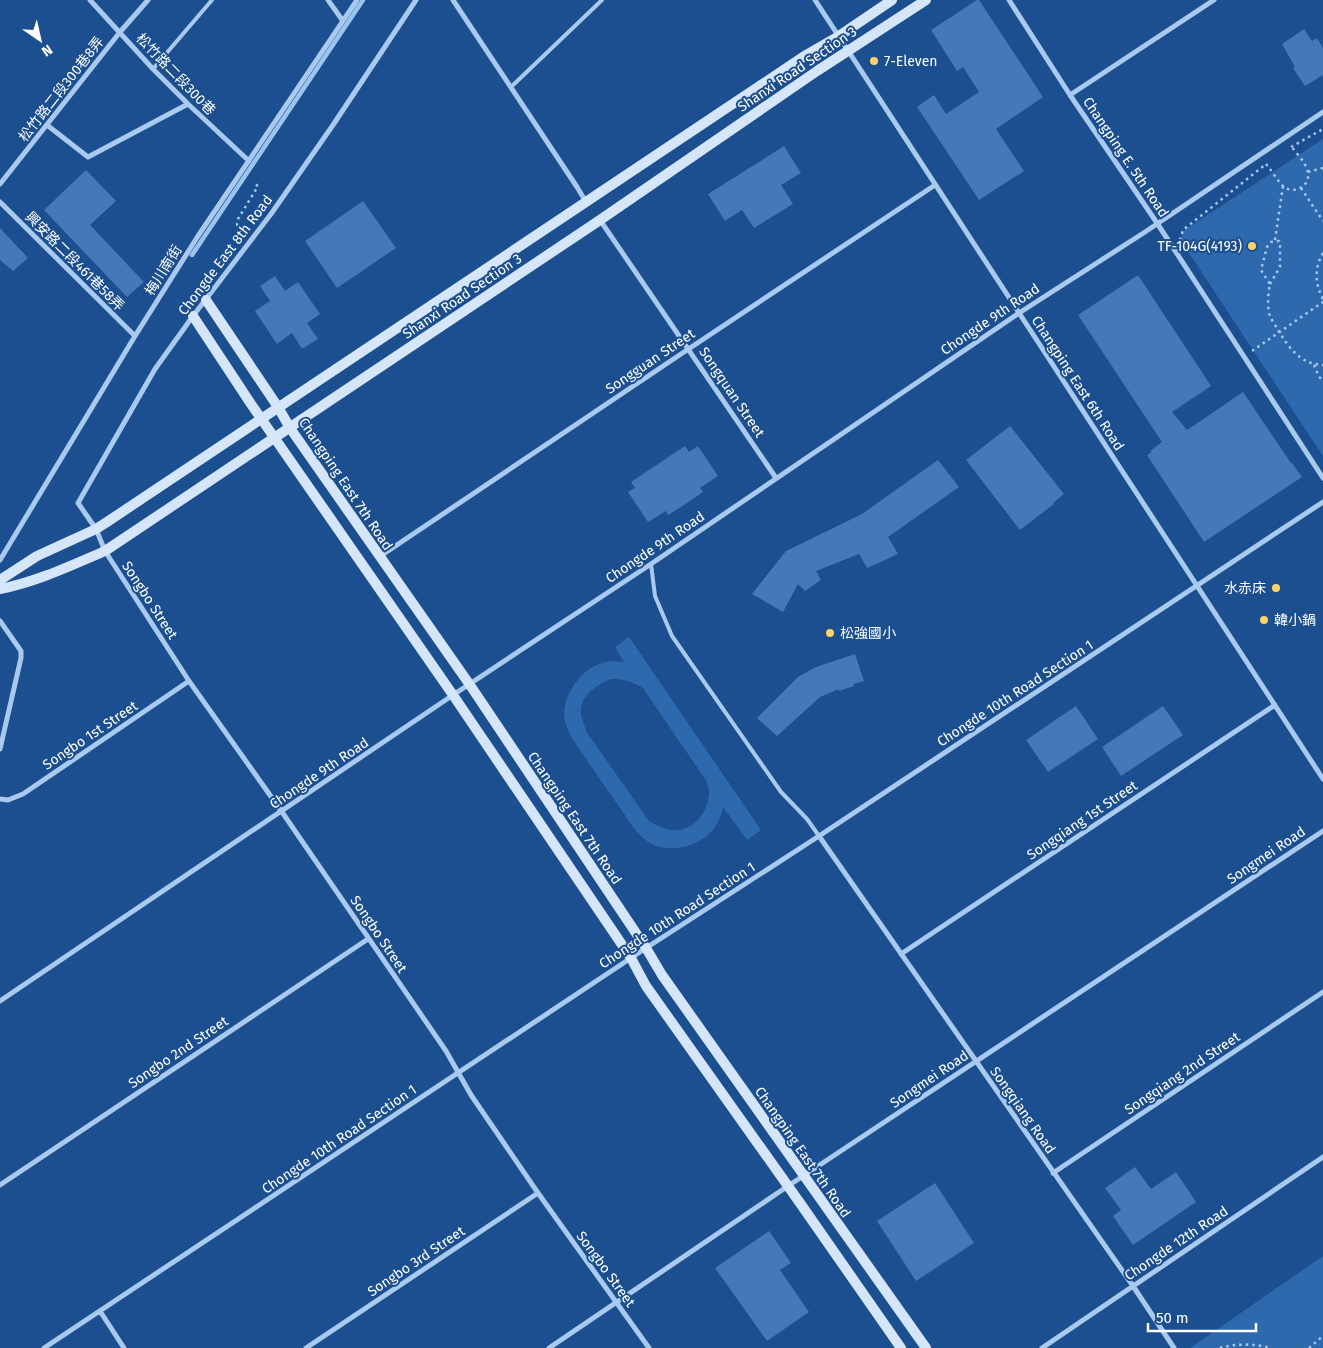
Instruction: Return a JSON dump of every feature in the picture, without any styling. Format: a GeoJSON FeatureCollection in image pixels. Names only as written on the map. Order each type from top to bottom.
{"type":"FeatureCollection","features":[{"type":"Feature","properties":{"kind":"street","name":"松竹路二段300巷"},"geometry":{"type":"LineString","coordinates":[[90,0],[153,69],[248,161]]}},
{"type":"Feature","properties":{"kind":"street","name":"松竹路二段300巷8弄"},"geometry":{"type":"LineString","coordinates":[[0,184],[120,32],[148,0]]}},
{"type":"Feature","properties":{"kind":"street"},"geometry":{"type":"LineString","coordinates":[[328,0],[343,21]]}},
{"type":"Feature","properties":{"kind":"street","name":"梅川南街"},"geometry":{"type":"LineString","coordinates":[[0,560],[135,336],[198,236],[358,0]]}},
{"type":"Feature","properties":{"kind":"street","name":"Chongde East 8th Road"},"geometry":{"type":"LineString","coordinates":[[96,529],[78,502],[155,369],[277,206],[416,0]]}},
{"type":"Feature","properties":{"kind":"street"},"geometry":{"type":"LineString","coordinates":[[453,0],[586,203]]}},
{"type":"Feature","properties":{"kind":"street","name":"Changping East 6th Road"},"geometry":{"type":"LineString","coordinates":[[815,0],[1323,779]]}},
{"type":"Feature","properties":{"kind":"street","name":"Shanxi Road Section 3"},"geometry":{"type":"LineString","coordinates":[[0,580],[37,556],[96,529],[806,55],[840,36],[892,0]]}},
{"type":"Feature","properties":{"kind":"street","name":"Shanxi Road Section 3"},"geometry":{"type":"LineString","coordinates":[[0,589],[46,576],[105,552],[926,0]]}},
{"type":"Feature","properties":{"kind":"street","name":"Changping E. 5th Road"},"geometry":{"type":"LineString","coordinates":[[1009,0],[1323,478]]}},
{"type":"Feature","properties":{"kind":"street"},"geometry":{"type":"LineString","coordinates":[[1070,95],[1214,0]]}},
{"type":"Feature","properties":{"kind":"street"},"geometry":{"type":"LineString","coordinates":[[47,125],[88,157],[188,104]]}},
{"type":"Feature","properties":{"kind":"street","name":"Chongde 9th Road"},"geometry":{"type":"LineString","coordinates":[[0,1000],[651,564],[1018,313],[1323,112]]}},
{"type":"Feature","properties":{"kind":"street","name":"Songguan Street"},"geometry":{"type":"LineString","coordinates":[[379,557],[935,185]]}},
{"type":"Feature","properties":{"kind":"street","name":"興安路二段461巷58弄"},"geometry":{"type":"LineString","coordinates":[[0,202],[135,336]]}},
{"type":"Feature","properties":{"kind":"street","name":"Songquan Street"},"geometry":{"type":"LineString","coordinates":[[600,220],[776,478]]}},
{"type":"Feature","properties":{"kind":"street","name":"Changping East 7th Road"},"geometry":{"type":"LineString","coordinates":[[206,300],[290,428],[470,685],[646,948],[662,975],[926,1348]]}},
{"type":"Feature","properties":{"kind":"street"},"geometry":{"type":"LineString","coordinates":[[193,316],[453,695],[630,958],[646,986],[901,1348]]}},
{"type":"Feature","properties":{"kind":"street","name":"Chongde 10th Road Section 1"},"geometry":{"type":"LineString","coordinates":[[44,1348],[630,958],[819,836],[1323,502]]}},
{"type":"Feature","properties":{"kind":"street","name":"Songbo Street"},"geometry":{"type":"LineString","coordinates":[[96,529],[105,552],[189,681],[282,812],[446,1051],[471,1095],[538,1194],[649,1348]]}},
{"type":"Feature","properties":{"kind":"street"},"geometry":{"type":"LineString","coordinates":[[0,621],[20,651],[21,658],[0,749]]}},
{"type":"Feature","properties":{"kind":"street","name":"Songbo 1st Street"},"geometry":{"type":"LineString","coordinates":[[0,799],[8,800],[23,794],[189,681]]}},
{"type":"Feature","properties":{"kind":"street","name":"Songqiang 1st Street"},"geometry":{"type":"LineString","coordinates":[[901,954],[1275,705]]}},
{"type":"Feature","properties":{"kind":"street","name":"Songmei Road"},"geometry":{"type":"LineString","coordinates":[[549,1348],[788,1186],[1323,831]]}},
{"type":"Feature","properties":{"kind":"street","name":"Songqiang Road"},"geometry":{"type":"LineString","coordinates":[[819,836],[1133,1286],[1174,1348]]}},
{"type":"Feature","properties":{"kind":"street","name":"Songbo 2nd Street"},"geometry":{"type":"LineString","coordinates":[[0,1185],[368,939]]}},
{"type":"Feature","properties":{"kind":"street","name":"Songqiang 2nd Street"},"geometry":{"type":"LineString","coordinates":[[1053,1173],[1323,992]]}},
{"type":"Feature","properties":{"kind":"street","name":"Chongde 12th Road"},"geometry":{"type":"LineString","coordinates":[[1042,1348],[1323,1157]]}},
{"type":"Feature","properties":{"kind":"street","name":"Songbo 3rd Street"},"geometry":{"type":"LineString","coordinates":[[306,1348],[538,1194]]}},
{"type":"Feature","properties":{"kind":"street"},"geometry":{"type":"LineString","coordinates":[[100,1310],[124,1348]]}},
{"type":"Feature","properties":{"kind":"lane"},"geometry":{"type":"LineString","coordinates":[[153,69],[212,0]]}},
{"type":"Feature","properties":{"kind":"lane"},"geometry":{"type":"LineString","coordinates":[[511,86],[602,0]]}},
{"type":"Feature","properties":{"kind":"lane"},"geometry":{"type":"LineString","coordinates":[[651,564],[655,596],[672,636],[781,792],[807,819],[819,836]]}},
{"type":"Feature","properties":{"kind":"path"},"geometry":{"type":"LineString","coordinates":[[1285,151],[1323,128]]}},
{"type":"Feature","properties":{"kind":"path"},"geometry":{"type":"LineString","coordinates":[[1180,241],[1183,230],[1266,164],[1283,186],[1293,190],[1301,188],[1306,182],[1308,172],[1291,146]]}},
{"type":"Feature","properties":{"kind":"path"},"geometry":{"type":"LineString","coordinates":[[1308,172],[1323,168]]}},
{"type":"Feature","properties":{"kind":"path"},"geometry":{"type":"LineString","coordinates":[[240,232],[237,224],[238,219],[258,186],[253,183]]}},
{"type":"Feature","properties":{"kind":"path"},"geometry":{"type":"LineString","coordinates":[[1270,284],[1261,270],[1267,247],[1275,240],[1283,186]]}},
{"type":"Feature","properties":{"kind":"path"},"geometry":{"type":"LineString","coordinates":[[1301,188],[1323,221]]}},
{"type":"Feature","properties":{"kind":"path"},"geometry":{"type":"LineString","coordinates":[[1275,240],[1279,241],[1280,246],[1280,267],[1270,284],[1268,293],[1270,315],[1289,348],[1303,359],[1313,364],[1323,365]]}},
{"type":"Feature","properties":{"kind":"path"},"geometry":{"type":"LineString","coordinates":[[1252,351],[1323,300],[1316,277],[1323,253]]}},
{"type":"Feature","properties":{"kind":"path"},"geometry":{"type":"LineString","coordinates":[[1313,364],[1319,377],[1323,380]]}},
{"type":"Feature","properties":{"kind":"path"},"geometry":{"type":"LineString","coordinates":[[1309,1348],[1323,1336]]}},
{"type":"Feature","properties":{"kind":"path"},"geometry":{"type":"LineString","coordinates":[[1220,1348],[1226,1346],[1260,1345],[1271,1348]]}},
{"type":"Feature","properties":{"kind":"shaded area"},"geometry":{"type":"Polygon","coordinates":[[[1323,139],[1323,456],[1181,241],[1183,231],[1323,139]]]}},
{"type":"Feature","properties":{"kind":"shaded area"},"geometry":{"type":"Polygon","coordinates":[[[629,637],[761,830],[747,840],[723,807],[716,825],[706,837],[691,845],[682,847],[665,848],[657,846],[645,840],[633,827],[573,740],[564,717],[565,705],[571,689],[582,675],[589,669],[605,662],[624,662],[615,647],[629,637]],[[611,679],[594,688],[583,702],[581,715],[586,731],[649,821],[662,828],[671,830],[684,829],[699,819],[706,807],[709,794],[707,782],[643,688],[627,681],[611,679]]]}},
{"type":"Feature","properties":{"kind":"shaded area"},"geometry":{"type":"Polygon","coordinates":[[[1323,1256],[1323,1348],[1190,1348],[1193,1346],[1323,1256]]]}},
{"type":"Feature","properties":{"kind":"building"},"geometry":{"type":"Polygon","coordinates":[[[979,0],[1043,97],[996,129],[1024,171],[979,200],[917,107],[934,95],[946,114],[979,92],[963,67],[957,71],[931,30],[979,0]]]}},
{"type":"Feature","properties":{"kind":"building"},"geometry":{"type":"Polygon","coordinates":[[[1304,29],[1312,41],[1317,38],[1323,48],[1323,75],[1305,86],[1293,68],[1295,67],[1282,44],[1304,29]]]}},
{"type":"Feature","properties":{"kind":"building"},"geometry":{"type":"Polygon","coordinates":[[[784,146],[801,173],[781,185],[793,204],[754,228],[742,210],[725,221],[708,194],[784,146]]]}},
{"type":"Feature","properties":{"kind":"building"},"geometry":{"type":"Polygon","coordinates":[[[86,170],[116,201],[90,225],[144,282],[127,297],[44,210],[86,170]]]}},
{"type":"Feature","properties":{"kind":"building"},"geometry":{"type":"Polygon","coordinates":[[[363,201],[396,248],[337,288],[305,241],[363,201]]]}},
{"type":"Feature","properties":{"kind":"building"},"geometry":{"type":"Polygon","coordinates":[[[0,228],[28,258],[13,271],[0,260],[0,228]]]}},
{"type":"Feature","properties":{"kind":"building"},"geometry":{"type":"Polygon","coordinates":[[[1138,275],[1211,386],[1172,412],[1187,430],[1243,392],[1302,477],[1204,542],[1147,455],[1162,442],[1078,315],[1138,275]]]}},
{"type":"Feature","properties":{"kind":"building"},"geometry":{"type":"Polygon","coordinates":[[[275,276],[285,291],[298,282],[320,314],[307,323],[318,339],[302,349],[292,333],[277,344],[255,311],[270,301],[260,286],[275,276]]]}},
{"type":"Feature","properties":{"kind":"building"},"geometry":{"type":"Polygon","coordinates":[[[1010,426],[1064,494],[1020,530],[966,460],[1010,426]]]}},
{"type":"Feature","properties":{"kind":"building"},"geometry":{"type":"Polygon","coordinates":[[[685,446],[689,452],[698,446],[718,476],[700,488],[703,492],[681,507],[668,515],[666,511],[648,522],[628,492],[635,488],[631,482],[685,446]]]}},
{"type":"Feature","properties":{"kind":"building"},"geometry":{"type":"Polygon","coordinates":[[[938,460],[959,487],[888,537],[898,554],[867,568],[859,554],[816,571],[821,580],[805,591],[798,584],[783,612],[752,594],[786,551],[862,514],[938,460]]]}},
{"type":"Feature","properties":{"kind":"building"},"geometry":{"type":"Polygon","coordinates":[[[855,654],[864,681],[820,697],[777,736],[757,718],[798,677],[816,667],[855,654]]]}},
{"type":"Feature","properties":{"kind":"building"},"geometry":{"type":"Polygon","coordinates":[[[1076,706],[1098,739],[1048,772],[1026,740],[1076,706]]]}},
{"type":"Feature","properties":{"kind":"building"},"geometry":{"type":"Polygon","coordinates":[[[1163,706],[1183,735],[1121,776],[1102,747],[1163,706]]]}},
{"type":"Feature","properties":{"kind":"building"},"geometry":{"type":"Polygon","coordinates":[[[1135,1167],[1151,1189],[1176,1172],[1196,1202],[1133,1245],[1113,1216],[1121,1210],[1105,1188],[1135,1167]]]}},
{"type":"Feature","properties":{"kind":"building"},"geometry":{"type":"Polygon","coordinates":[[[935,1183],[974,1243],[916,1281],[877,1221],[935,1183]]]}},
{"type":"Feature","properties":{"kind":"building"},"geometry":{"type":"Polygon","coordinates":[[[769,1231],[791,1263],[780,1270],[809,1312],[767,1341],[715,1268],[769,1231]]]}},
{"type":"Feature","properties":{"kind":"waterway"},"geometry":{"type":"LineString","coordinates":[[192,255],[363,0]]}},
{"type":"Feature","properties":{"kind":"place","name":"7-Eleven"},"geometry":{"type":"Point","coordinates":[874,61]}},
{"type":"Feature","properties":{"kind":"place","name":"TF-104G(4193)"},"geometry":{"type":"Point","coordinates":[1252,246]}},
{"type":"Feature","properties":{"kind":"place","name":"水赤床"},"geometry":{"type":"Point","coordinates":[1276,588]}},
{"type":"Feature","properties":{"kind":"place","name":"韓小鍋"},"geometry":{"type":"Point","coordinates":[1264,620]}},
{"type":"Feature","properties":{"kind":"place","name":"松強國小"},"geometry":{"type":"Point","coordinates":[830,633]}}]}
